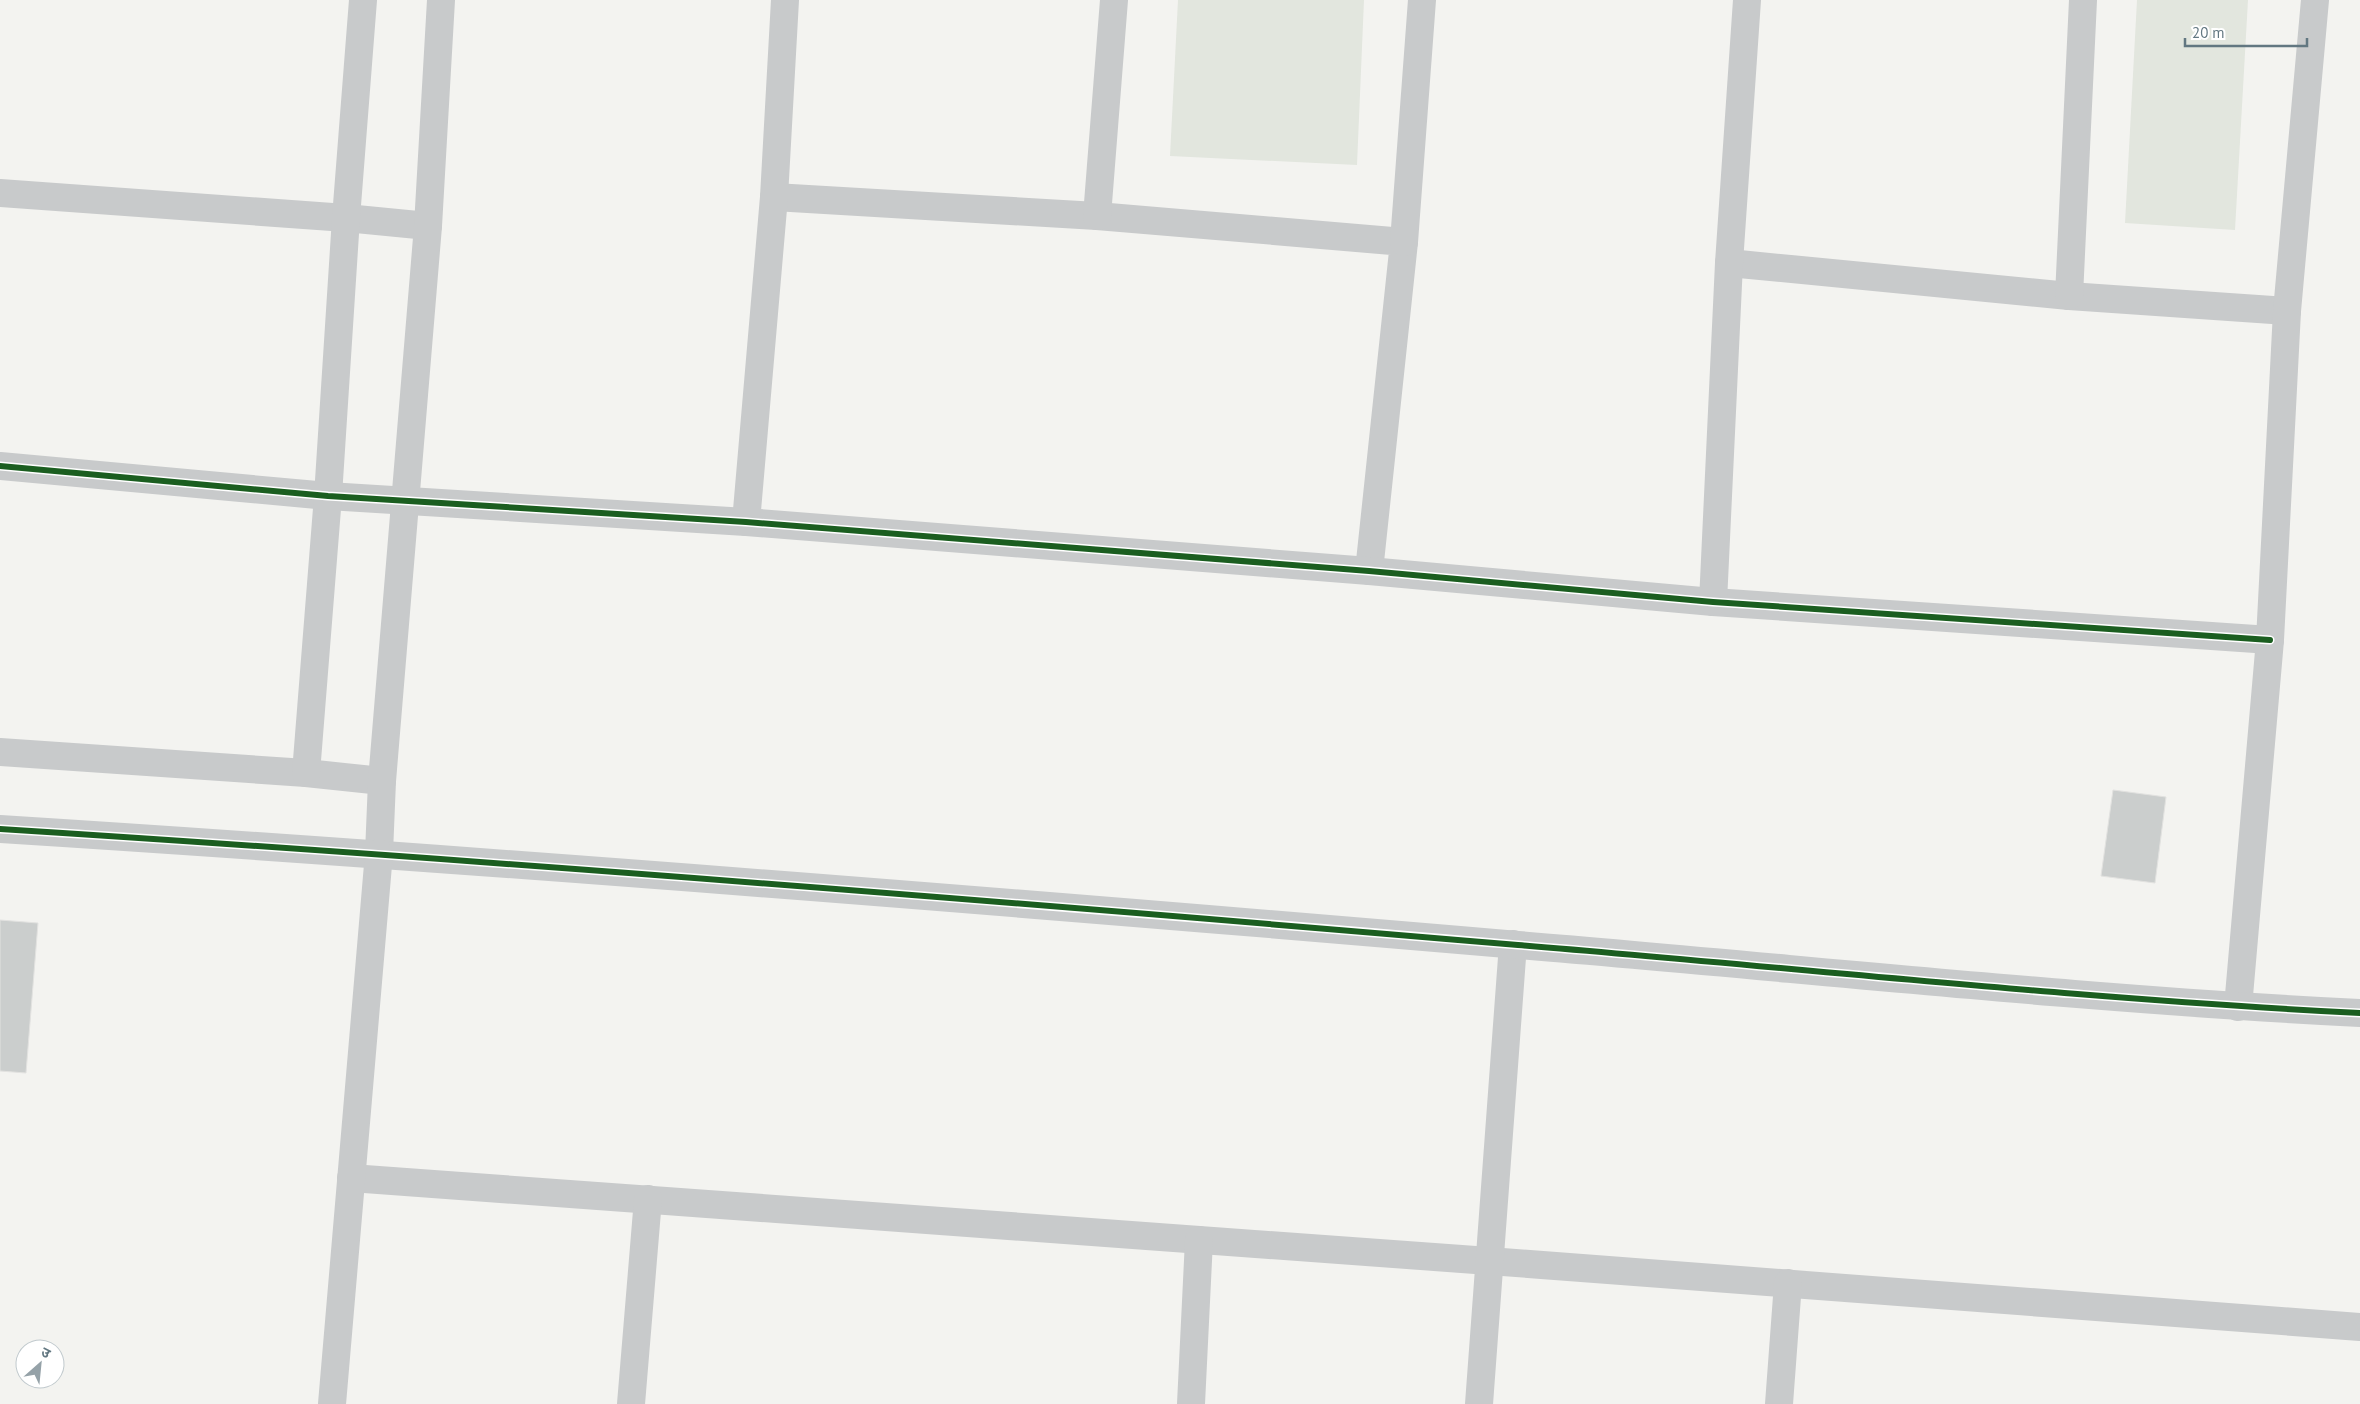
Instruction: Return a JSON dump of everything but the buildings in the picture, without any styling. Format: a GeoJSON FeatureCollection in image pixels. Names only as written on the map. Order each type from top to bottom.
{"type":"FeatureCollection","features":[{"type":"Feature","properties":{"kind":"street"},"geometry":{"type":"LineString","coordinates":[[306,773],[328,496],[346,218],[363,0]]}},
{"type":"Feature","properties":{"kind":"street"},"geometry":{"type":"LineString","coordinates":[[332,1404],[379,853],[382,781],[428,226],[440,0]]}},
{"type":"Feature","properties":{"kind":"street"},"geometry":{"type":"LineString","coordinates":[[746,522],[774,197],[785,0]]}},
{"type":"Feature","properties":{"kind":"street"},"geometry":{"type":"LineString","coordinates":[[1097,216],[1114,0]]}},
{"type":"Feature","properties":{"kind":"street"},"geometry":{"type":"LineString","coordinates":[[1369,571],[1404,242],[1422,0]]}},
{"type":"Feature","properties":{"kind":"street"},"geometry":{"type":"LineString","coordinates":[[1713,602],[1729,263],[1747,0]]}},
{"type":"Feature","properties":{"kind":"street"},"geometry":{"type":"LineString","coordinates":[[2069,296],[2083,0]]}},
{"type":"Feature","properties":{"kind":"street"},"geometry":{"type":"LineString","coordinates":[[2238,1007],[2270,640],[2287,311],[2315,0]]}},
{"type":"Feature","properties":{"kind":"street"},"geometry":{"type":"LineString","coordinates":[[0,193],[346,218],[428,226]]}},
{"type":"Feature","properties":{"kind":"street"},"geometry":{"type":"LineString","coordinates":[[774,197],[1097,216],[1404,242]]}},
{"type":"Feature","properties":{"kind":"street"},"geometry":{"type":"LineString","coordinates":[[1729,263],[2069,296],[2287,311]]}},
{"type":"Feature","properties":{"kind":"street"},"geometry":{"type":"LineString","coordinates":[[0,466],[328,496],[746,522],[1369,571],[1713,602],[2270,640]]}},
{"type":"Feature","properties":{"kind":"street"},"geometry":{"type":"LineString","coordinates":[[0,752],[306,773],[382,781]]}},
{"type":"Feature","properties":{"kind":"street"},"geometry":{"type":"LineString","coordinates":[[0,829],[379,853],[1513,944],[2238,1007],[2360,1013]]}},
{"type":"Feature","properties":{"kind":"street"},"geometry":{"type":"LineString","coordinates":[[1479,1404],[1513,944]]}},
{"type":"Feature","properties":{"kind":"street"},"geometry":{"type":"LineString","coordinates":[[351,1178],[1788,1283],[2360,1327]]}},
{"type":"Feature","properties":{"kind":"street"},"geometry":{"type":"LineString","coordinates":[[631,1404],[648,1200]]}},
{"type":"Feature","properties":{"kind":"street"},"geometry":{"type":"LineString","coordinates":[[1190,1404],[1199,1240]]}},
{"type":"Feature","properties":{"kind":"street"},"geometry":{"type":"LineString","coordinates":[[1779,1404],[1788,1283]]}},
{"type":"Feature","properties":{"kind":"shaded area"},"geometry":{"type":"Polygon","coordinates":[[[1178,0],[1364,0],[1357,165],[1170,156],[1178,0]]]}},
{"type":"Feature","properties":{"kind":"shaded area"},"geometry":{"type":"Polygon","coordinates":[[[2137,0],[2248,0],[2235,230],[2125,223],[2137,0]]]}},
{"type":"Feature","properties":{"kind":"cycle path"},"geometry":{"type":"LineString","coordinates":[[0,466],[328,496],[746,522],[1369,571],[1713,602],[2270,640]]}},
{"type":"Feature","properties":{"kind":"cycle path"},"geometry":{"type":"LineString","coordinates":[[0,829],[190,841],[759,883],[1329,929],[2149,1000],[2360,1013]]}}]}
